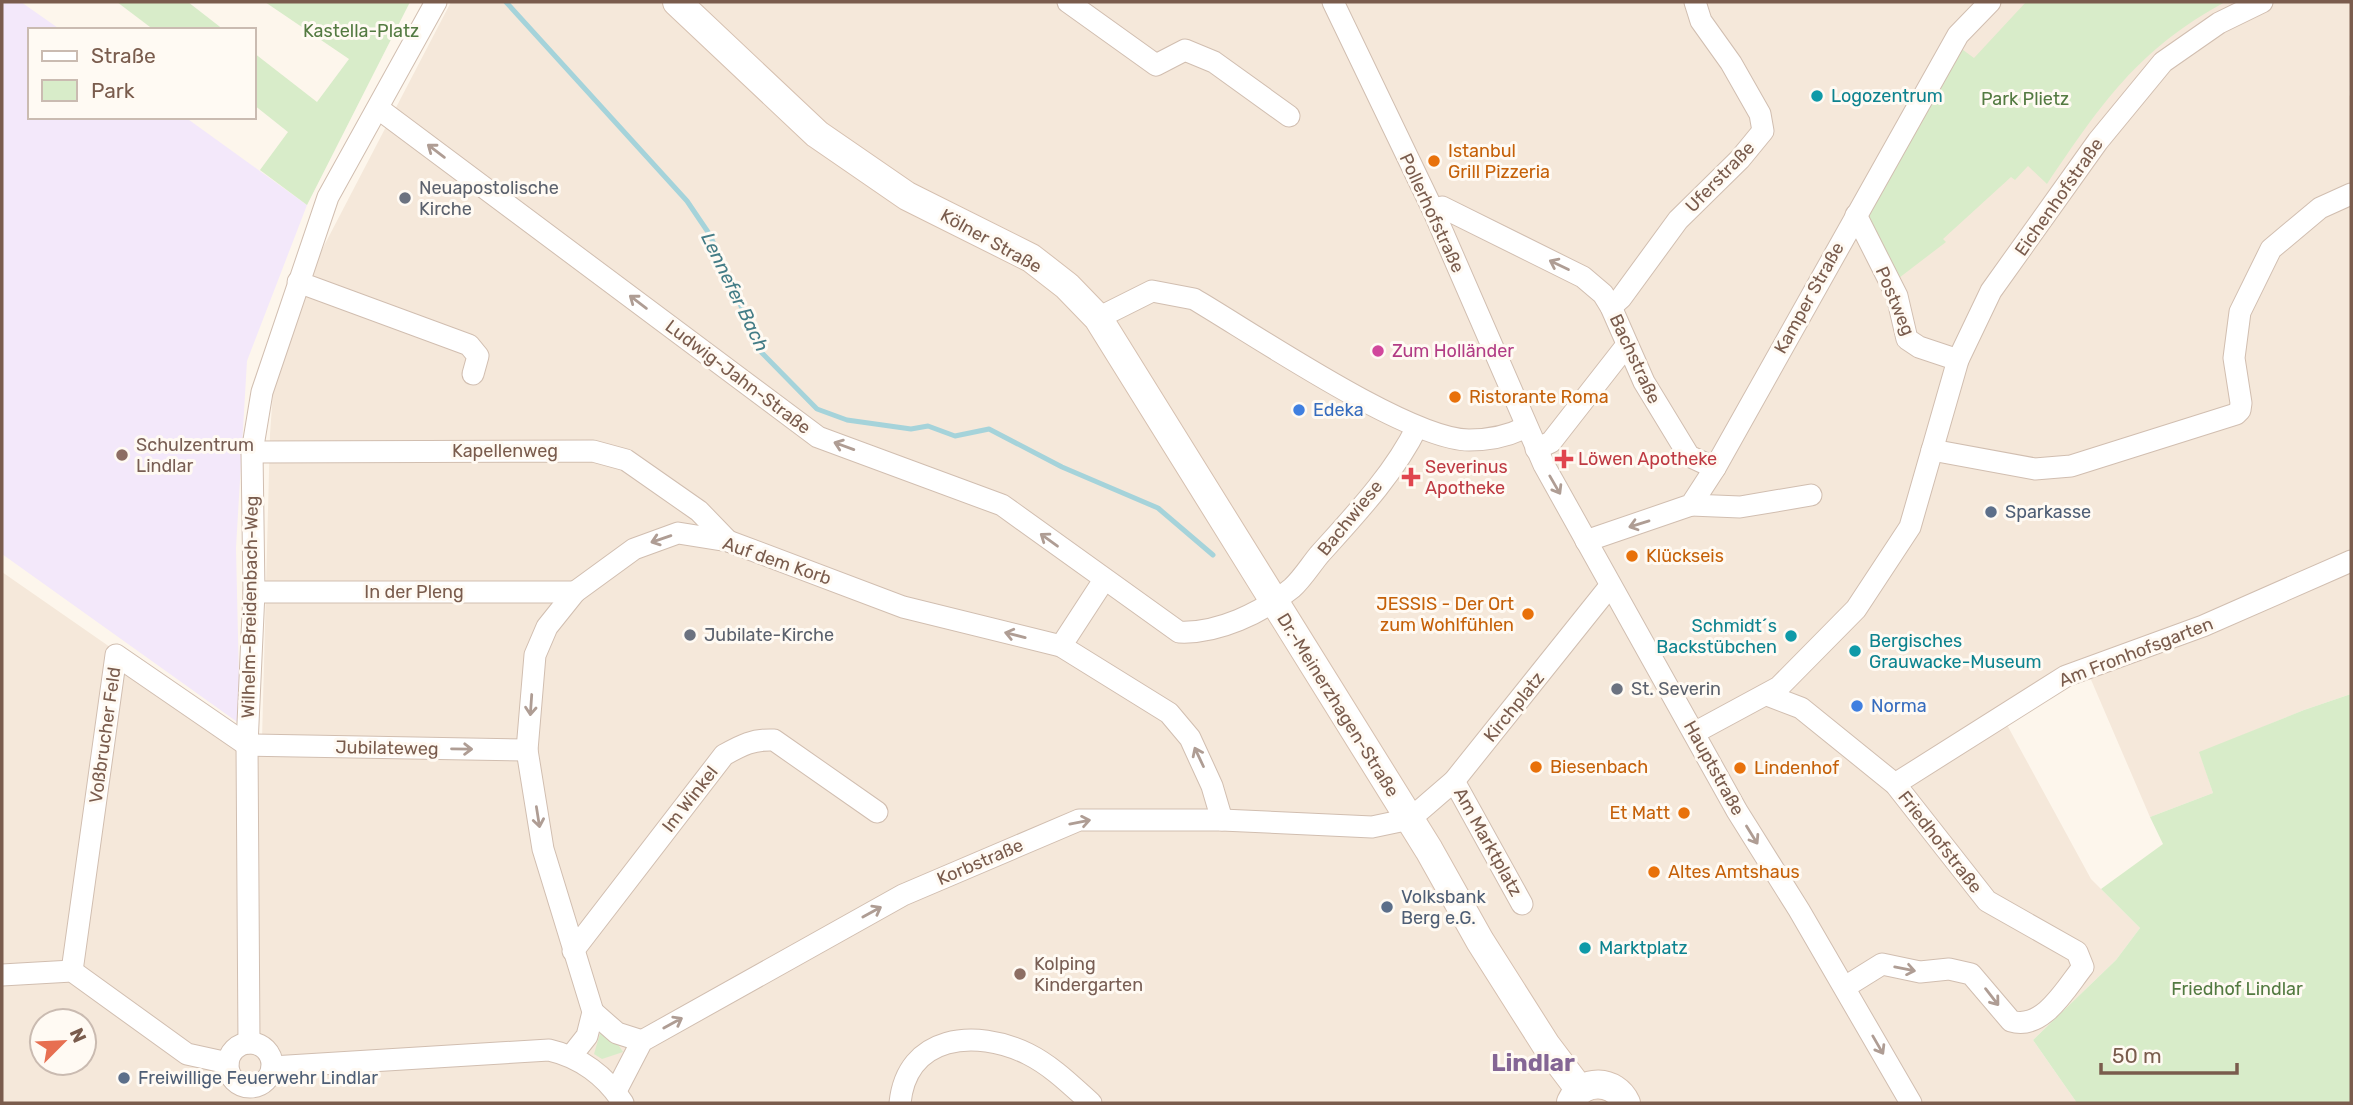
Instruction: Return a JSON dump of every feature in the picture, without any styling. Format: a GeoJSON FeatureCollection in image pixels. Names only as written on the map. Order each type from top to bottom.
{"type":"FeatureCollection","features":[{"type":"Feature","properties":{"kind":"main road","name":"Kölner Straße"},"geometry":{"type":"LineString","coordinates":[[677,2],[817,134],[907,196],[1031,258],[1067,286],[1098,318]]}},
{"type":"Feature","properties":{"kind":"main road","name":"Dr.-Meinerzhagen-Straße"},"geometry":{"type":"LineString","coordinates":[[1098,318],[1409,819],[1575,1096],[1594,1084],[1609,1087],[1626,1103]]}},
{"type":"Feature","properties":{"kind":"street","name":"Wilhelm-Breidenbach-Weg"},"geometry":{"type":"LineString","coordinates":[[249,1043],[247,745],[254,592],[253,452],[262,391],[328,197],[436,2]]}},
{"type":"Feature","properties":{"kind":"street"},"geometry":{"type":"LineString","coordinates":[[1068,2],[1156,65],[1185,50],[1214,62],[1289,116]]}},
{"type":"Feature","properties":{"kind":"street","name":"Pollerhofstraße"},"geometry":{"type":"LineString","coordinates":[[1333,2],[1433,210],[1526,427]]}},
{"type":"Feature","properties":{"kind":"street","name":"Uferstraße"},"geometry":{"type":"LineString","coordinates":[[1611,307],[1621,298],[1678,220],[1740,159],[1763,131],[1760,114],[1748,98],[1731,63],[1701,21],[1695,2]]}},
{"type":"Feature","properties":{"kind":"street","name":"Kamper Straße"},"geometry":{"type":"LineString","coordinates":[[1691,505],[1715,468],[1958,35],[1990,2]]}},
{"type":"Feature","properties":{"kind":"street","name":"Eichenhofstraße"},"geometry":{"type":"LineString","coordinates":[[1694,733],[1766,695],[1792,677],[1856,608],[1910,527],[1958,360],[1991,291],[2137,90],[2162,62],[2191,42],[2262,2]]}},
{"type":"Feature","properties":{"kind":"street","name":"Ludwig-Jahn-Straße"},"geometry":{"type":"LineString","coordinates":[[379,109],[818,437],[1002,505],[1179,632],[1202,633],[1273,601]]}},
{"type":"Feature","properties":{"kind":"street"},"geometry":{"type":"LineString","coordinates":[[1932,450],[2035,469],[2071,466],[2241,410],[2234,358],[2241,312],[2271,249],[2320,208],[2351,194]]}},
{"type":"Feature","properties":{"kind":"street","name":"Bachstraße"},"geometry":{"type":"LineString","coordinates":[[1433,210],[1442,206],[1583,277],[1611,307],[1626,346],[1664,419],[1689,456],[1715,468]]}},
{"type":"Feature","properties":{"kind":"street","name":"Postweg"},"geometry":{"type":"LineString","coordinates":[[1856,215],[1897,296],[1908,339],[1919,347],[1958,360]]}},
{"type":"Feature","properties":{"kind":"street"},"geometry":{"type":"LineString","coordinates":[[298,282],[469,345],[478,356],[473,374]]}},
{"type":"Feature","properties":{"kind":"street"},"geometry":{"type":"LineString","coordinates":[[1098,318],[1152,290],[1194,299],[1417,427],[1468,440],[1509,436],[1526,427]]}},
{"type":"Feature","properties":{"kind":"street"},"geometry":{"type":"LineString","coordinates":[[1536,449],[1551,442],[1626,346]]}},
{"type":"Feature","properties":{"kind":"street","name":"Bachwiese"},"geometry":{"type":"LineString","coordinates":[[1273,601],[1293,587],[1352,519],[1409,443],[1417,427]]}},
{"type":"Feature","properties":{"kind":"street","name":"Hauptstraße"},"geometry":{"type":"LineString","coordinates":[[1526,427],[1610,586],[1737,811],[1911,1103]]}},
{"type":"Feature","properties":{"kind":"street","name":"Kapellenweg"},"geometry":{"type":"LineString","coordinates":[[253,452],[593,451],[626,460],[699,511],[728,541]]}},
{"type":"Feature","properties":{"kind":"street"},"geometry":{"type":"LineString","coordinates":[[1586,541],[1691,505],[1740,507],[1811,495]]}},
{"type":"Feature","properties":{"kind":"street","name":"Auf dem Korb"},"geometry":{"type":"LineString","coordinates":[[593,1012],[543,849],[527,750],[535,655],[547,627],[575,592],[634,549],[678,533],[728,541],[903,607],[1060,646],[1169,713],[1190,738],[1212,786],[1222,820]]}},
{"type":"Feature","properties":{"kind":"street","name":"Am Fronhofsgarten"},"geometry":{"type":"LineString","coordinates":[[1895,784],[2017,705],[2075,663],[2203,626],[2351,561]]}},
{"type":"Feature","properties":{"kind":"street"},"geometry":{"type":"LineString","coordinates":[[1060,646],[1104,580]]}},
{"type":"Feature","properties":{"kind":"street","name":"Kirchplatz"},"geometry":{"type":"LineString","coordinates":[[1409,819],[1454,780],[1610,586]]}},
{"type":"Feature","properties":{"kind":"street","name":"In der Pleng"},"geometry":{"type":"LineString","coordinates":[[254,592],[575,592]]}},
{"type":"Feature","properties":{"kind":"street","name":"Voßbrucher Feld"},"geometry":{"type":"LineString","coordinates":[[72,971],[116,655],[247,745]]}},
{"type":"Feature","properties":{"kind":"street"},"geometry":{"type":"LineString","coordinates":[[1792,677],[1801,708]]}},
{"type":"Feature","properties":{"kind":"street","name":"Friedhofstraße"},"geometry":{"type":"LineString","coordinates":[[1766,695],[1801,708],[1895,784],[1987,901],[2077,952],[2083,967],[2046,1013],[2032,1021],[2011,1021],[1971,974],[1949,969],[1920,972],[1882,964],[1844,987]]}},
{"type":"Feature","properties":{"kind":"street","name":"Im Winkel"},"geometry":{"type":"LineString","coordinates":[[573,951],[724,755],[755,739],[774,740],[877,811]]}},
{"type":"Feature","properties":{"kind":"street","name":"Jubilateweg"},"geometry":{"type":"LineString","coordinates":[[247,745],[527,750]]}},
{"type":"Feature","properties":{"kind":"street","name":"Am Marktplatz"},"geometry":{"type":"LineString","coordinates":[[1454,780],[1522,904]]}},
{"type":"Feature","properties":{"kind":"street","name":"Korbstraße"},"geometry":{"type":"LineString","coordinates":[[642,1041],[903,895],[1079,820],[1222,820],[1372,827],[1409,819]]}},
{"type":"Feature","properties":{"kind":"street"},"geometry":{"type":"LineString","coordinates":[[2,975],[72,971],[187,1054],[228,1063]]}},
{"type":"Feature","properties":{"kind":"street"},"geometry":{"type":"LineString","coordinates":[[272,1067],[549,1050],[572,1055],[592,1069],[620,1097],[642,1041],[617,1032],[593,1012],[587,1036],[572,1055]]}},
{"type":"Feature","properties":{"kind":"street"},"geometry":{"type":"LineString","coordinates":[[900,1103],[902,1082],[919,1059],[938,1045],[969,1040],[998,1043],[1027,1054],[1052,1069],[1091,1103]]}},
{"type":"Feature","properties":{"kind":"street"},"geometry":{"type":"LineString","coordinates":[[249,1043],[263,1047],[272,1060],[266,1081],[252,1095],[237,1083],[229,1071],[228,1063],[237,1047],[249,1043]]}},
{"type":"Feature","properties":{"kind":"shaded area","name":"Schulzentrum Lindlar"},"geometry":{"type":"Polygon","coordinates":[[[2,2],[21,2],[58,28],[28,28],[28,119],[188,119],[307,205],[247,361],[236,548],[240,724],[2,554],[2,2]]]}},
{"type":"Feature","properties":{"kind":"shaded area"},"geometry":{"type":"Polygon","coordinates":[[[451,2],[2351,2],[2351,694],[2304,710],[2200,753],[2213,793],[2150,817],[2089,675],[2006,723],[2091,879],[2140,928],[2116,960],[2033,1040],[2077,1103],[2,1103],[2,572],[133,663],[262,739],[270,434],[277,336],[451,2]]]}},
{"type":"Feature","properties":{"kind":"green space"},"geometry":{"type":"Polygon","coordinates":[[[117,2],[188,2],[221,28],[151,28],[117,2]]]}},
{"type":"Feature","properties":{"kind":"green space","name":"Kastella-Platz"},"geometry":{"type":"Polygon","coordinates":[[[265,2],[410,2],[307,205],[260,170],[288,132],[256,107],[256,55],[317,102],[349,59],[265,2]]]}},
{"type":"Feature","properties":{"kind":"green space","name":"Park Plietz"},"geometry":{"type":"Polygon","coordinates":[[[2026,2],[2225,2],[2168,39],[2145,59],[2085,128],[2047,184],[2028,166],[2015,180],[2011,177],[1943,239],[1946,242],[1895,281],[1863,213],[1959,47],[1974,58],[2026,2]]]}},
{"type":"Feature","properties":{"kind":"green space","name":"Friedhof Lindlar"},"geometry":{"type":"Polygon","coordinates":[[[2351,694],[2351,1103],[2077,1103],[2033,1040],[2116,960],[2140,928],[2101,889],[2163,844],[2150,817],[2213,793],[2199,752],[2351,694]]]}},
{"type":"Feature","properties":{"kind":"green space"},"geometry":{"type":"Polygon","coordinates":[[[601,1030],[612,1035],[623,1052],[602,1059],[594,1054],[601,1030]]]}},
{"type":"Feature","properties":{"kind":"waterway","name":"Lennefer Bach"},"geometry":{"type":"LineString","coordinates":[[506,2],[687,201],[710,235],[761,352],[817,409],[847,420],[911,429],[928,426],[955,436],[989,429],[1062,467],[1158,508],[1213,555]]}},
{"type":"Feature","properties":{"kind":"place","name":"Logozentrum"},"geometry":{"type":"Point","coordinates":[1817,96]}},
{"type":"Feature","properties":{"kind":"place","name":"Istanbul Grill Pizzeria"},"geometry":{"type":"Point","coordinates":[1434,161]}},
{"type":"Feature","properties":{"kind":"place","name":"Neuapostolische Kirche"},"geometry":{"type":"Point","coordinates":[405,198]}},
{"type":"Feature","properties":{"kind":"place","name":"Zum Holländer"},"geometry":{"type":"Point","coordinates":[1378,351]}},
{"type":"Feature","properties":{"kind":"place","name":"Ristorante Roma"},"geometry":{"type":"Point","coordinates":[1455,397]}},
{"type":"Feature","properties":{"kind":"place","name":"Edeka"},"geometry":{"type":"Point","coordinates":[1299,410]}},
{"type":"Feature","properties":{"kind":"place","name":"Schulzentrum Lindlar"},"geometry":{"type":"Point","coordinates":[122,455]}},
{"type":"Feature","properties":{"kind":"place","name":"Löwen Apotheke"},"geometry":{"type":"Point","coordinates":[1564,459]}},
{"type":"Feature","properties":{"kind":"place","name":"Severinus Apotheke"},"geometry":{"type":"Point","coordinates":[1411,477]}},
{"type":"Feature","properties":{"kind":"place","name":"Sparkasse"},"geometry":{"type":"Point","coordinates":[1991,512]}},
{"type":"Feature","properties":{"kind":"place","name":"Klückseis"},"geometry":{"type":"Point","coordinates":[1632,556]}},
{"type":"Feature","properties":{"kind":"place","name":"JESSIS - Der Ort zum Wohlfühlen"},"geometry":{"type":"Point","coordinates":[1528,614]}},
{"type":"Feature","properties":{"kind":"place","name":"Jubilate-Kirche"},"geometry":{"type":"Point","coordinates":[690,635]}},
{"type":"Feature","properties":{"kind":"place","name":"Schmidt´s Backstübchen"},"geometry":{"type":"Point","coordinates":[1791,636]}},
{"type":"Feature","properties":{"kind":"place","name":"Bergisches Grauwacke-Museum"},"geometry":{"type":"Point","coordinates":[1855,651]}},
{"type":"Feature","properties":{"kind":"place","name":"St. Severin"},"geometry":{"type":"Point","coordinates":[1617,689]}},
{"type":"Feature","properties":{"kind":"place","name":"Norma"},"geometry":{"type":"Point","coordinates":[1857,706]}},
{"type":"Feature","properties":{"kind":"place","name":"Biesenbach"},"geometry":{"type":"Point","coordinates":[1536,767]}},
{"type":"Feature","properties":{"kind":"place","name":"Lindenhof"},"geometry":{"type":"Point","coordinates":[1740,768]}},
{"type":"Feature","properties":{"kind":"place","name":"Et Matt"},"geometry":{"type":"Point","coordinates":[1684,813]}},
{"type":"Feature","properties":{"kind":"place","name":"Altes Amtshaus"},"geometry":{"type":"Point","coordinates":[1654,872]}},
{"type":"Feature","properties":{"kind":"place","name":"Volksbank Berg e.G."},"geometry":{"type":"Point","coordinates":[1387,907]}},
{"type":"Feature","properties":{"kind":"place","name":"Marktplatz"},"geometry":{"type":"Point","coordinates":[1585,948]}},
{"type":"Feature","properties":{"kind":"place","name":"Kolping Kindergarten"},"geometry":{"type":"Point","coordinates":[1020,974]}},
{"type":"Feature","properties":{"kind":"place","name":"Freiwillige Feuerwehr Lindlar"},"geometry":{"type":"Point","coordinates":[124,1078]}},
{"type":"Feature","properties":{"kind":"district","name":"Lindlar"},"geometry":{"type":"Point","coordinates":[1533,1063]}}]}
